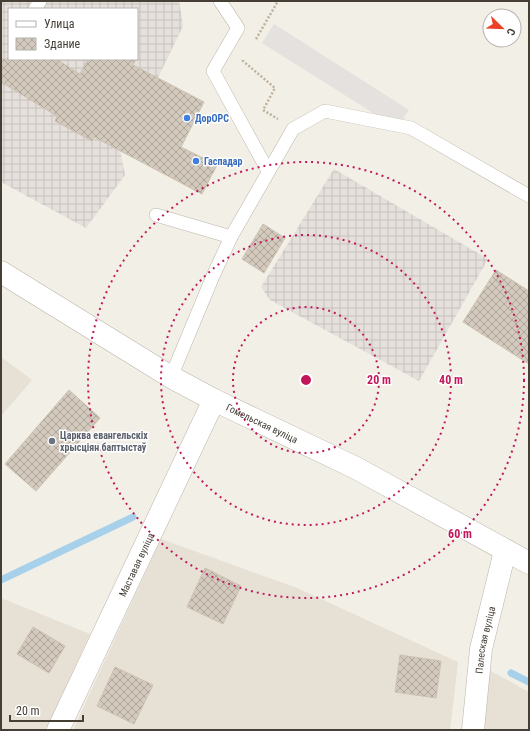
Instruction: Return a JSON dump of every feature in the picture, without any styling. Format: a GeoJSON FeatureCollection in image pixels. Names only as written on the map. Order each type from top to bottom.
{"type":"FeatureCollection","features":[{"type":"Feature","properties":{"kind":"street","name":"Гомельская вуліца"},"geometry":{"type":"LineString","coordinates":[[1,272],[171,377],[214,400],[356,468],[529,563]]}},
{"type":"Feature","properties":{"kind":"street","name":"Маставая вуліца"},"geometry":{"type":"LineString","coordinates":[[58,730],[214,400]]}},
{"type":"Feature","properties":{"kind":"street","name":"Палеская вуліца"},"geometry":{"type":"LineString","coordinates":[[473,730],[481,649],[505,551]]}},
{"type":"Feature","properties":{"kind":"lane"},"geometry":{"type":"LineString","coordinates":[[220,1],[238,28],[213,71],[268,171]]}},
{"type":"Feature","properties":{"kind":"lane"},"geometry":{"type":"LineString","coordinates":[[171,377],[231,237],[268,171],[293,129],[325,111],[411,128],[529,196]]}},
{"type":"Feature","properties":{"kind":"lane"},"geometry":{"type":"LineString","coordinates":[[156,215],[231,237]]}},
{"type":"Feature","properties":{"kind":"path"},"geometry":{"type":"LineString","coordinates":[[254,41],[278,1]]}},
{"type":"Feature","properties":{"kind":"path"},"geometry":{"type":"LineString","coordinates":[[246,54],[243,61],[275,88],[263,110]]}},
{"type":"Feature","properties":{"kind":"shaded area"},"geometry":{"type":"Polygon","coordinates":[[[1,1],[179,1],[183,26],[158,78],[120,150],[125,175],[86,228],[1,182],[1,1]]]}},
{"type":"Feature","properties":{"kind":"shaded area"},"geometry":{"type":"Polygon","coordinates":[[[274,24],[409,110],[397,128],[262,43],[274,24]]]}},
{"type":"Feature","properties":{"kind":"shaded area"},"geometry":{"type":"Polygon","coordinates":[[[334,169],[488,259],[419,381],[270,300],[261,287],[334,169]]]}},
{"type":"Feature","properties":{"kind":"shaded area"},"geometry":{"type":"Polygon","coordinates":[[[1,357],[32,380],[1,416],[1,357]]]}},
{"type":"Feature","properties":{"kind":"shaded area"},"geometry":{"type":"Polygon","coordinates":[[[161,539],[297,588],[458,662],[450,730],[73,730],[161,539]]]}},
{"type":"Feature","properties":{"kind":"shaded area"},"geometry":{"type":"Polygon","coordinates":[[[1,598],[90,634],[46,730],[1,730],[1,598]]]}},
{"type":"Feature","properties":{"kind":"shaded area"},"geometry":{"type":"Polygon","coordinates":[[[487,669],[529,692],[529,730],[484,730],[487,669]]]}},
{"type":"Feature","properties":{"kind":"building"},"geometry":{"type":"Polygon","coordinates":[[[1,59],[58,60],[80,74],[87,60],[136,60],[133,65],[204,102],[181,147],[217,165],[202,194],[94,137],[92,141],[55,121],[57,116],[1,82],[1,59]]]}},
{"type":"Feature","properties":{"kind":"building"},"geometry":{"type":"Polygon","coordinates":[[[263,224],[285,238],[264,273],[242,259],[263,224]]]}},
{"type":"Feature","properties":{"kind":"building"},"geometry":{"type":"Polygon","coordinates":[[[496,270],[529,291],[529,364],[463,322],[496,270]]]}},
{"type":"Feature","properties":{"kind":"building","name":"Царква евангельскіх хрысціян баптыстаў"},"geometry":{"type":"Polygon","coordinates":[[[69,390],[100,418],[36,491],[5,464],[69,390]]]}},
{"type":"Feature","properties":{"kind":"building"},"geometry":{"type":"Polygon","coordinates":[[[205,568],[241,586],[223,624],[187,607],[205,568]]]}},
{"type":"Feature","properties":{"kind":"building"},"geometry":{"type":"Polygon","coordinates":[[[33,627],[65,646],[49,673],[17,654],[33,627]]]}},
{"type":"Feature","properties":{"kind":"building"},"geometry":{"type":"Polygon","coordinates":[[[400,655],[441,661],[436,698],[395,692],[400,655]]]}},
{"type":"Feature","properties":{"kind":"building"},"geometry":{"type":"Polygon","coordinates":[[[115,667],[153,685],[134,724],[97,706],[115,667]]]}},
{"type":"Feature","properties":{"kind":"waterway"},"geometry":{"type":"LineString","coordinates":[[1,580],[133,517]]}},
{"type":"Feature","properties":{"kind":"waterway"},"geometry":{"type":"LineString","coordinates":[[511,673],[529,682]]}},
{"type":"Feature","properties":{"kind":"place","name":"ДорОРС"},"geometry":{"type":"Point","coordinates":[187,118]}},
{"type":"Feature","properties":{"kind":"place","name":"Гаспадар"},"geometry":{"type":"Point","coordinates":[196,161]}},
{"type":"Feature","properties":{"kind":"place","name":"Царква евангельскіх хрысціян баптыстаў"},"geometry":{"type":"Point","coordinates":[52,441]}}]}
